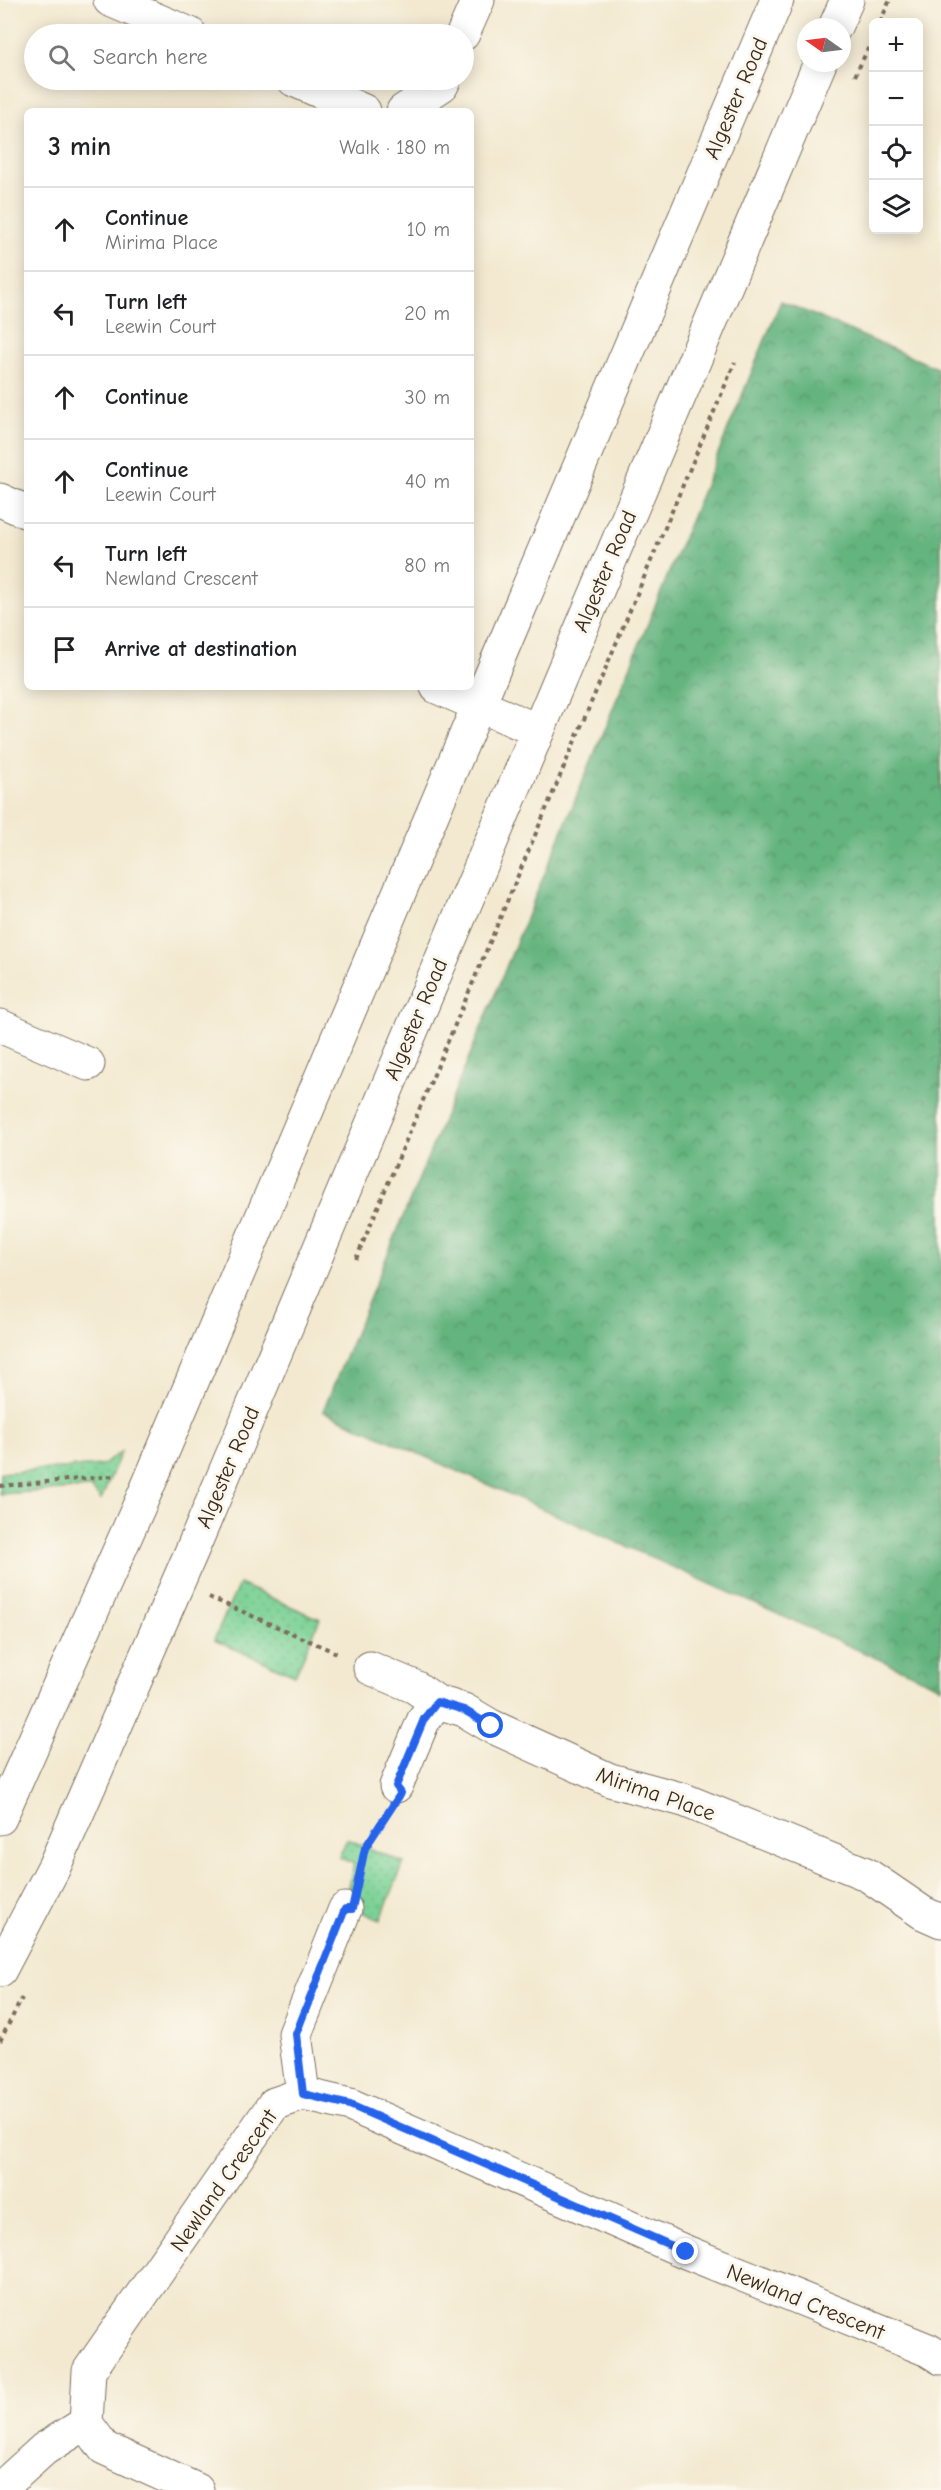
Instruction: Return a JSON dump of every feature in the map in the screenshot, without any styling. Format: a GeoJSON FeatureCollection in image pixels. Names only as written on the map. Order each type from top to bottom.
{"type":"FeatureCollection","features":[{"type":"Feature","properties":{"kind":"main road"},"geometry":{"type":"LineString","coordinates":[[110,0],[166,24]]}},
{"type":"Feature","properties":{"kind":"main road"},"geometry":{"type":"LineString","coordinates":[[467,24],[478,0]]}},
{"type":"Feature","properties":{"kind":"main road","name":"Algester Road"},"geometry":{"type":"LineString","coordinates":[[0,1818],[148,1486],[477,704],[777,0]]}},
{"type":"Feature","properties":{"kind":"main road"},"geometry":{"type":"LineString","coordinates":[[839,18],[847,0]]}},
{"type":"Feature","properties":{"kind":"main road","name":"Algester Road"},"geometry":{"type":"LineString","coordinates":[[0,1970],[54,1866],[188,1559],[536,730],[816,72]]}},
{"type":"Feature","properties":{"kind":"main road"},"geometry":{"type":"LineString","coordinates":[[317,90],[357,108]]}},
{"type":"Feature","properties":{"kind":"main road"},"geometry":{"type":"LineString","coordinates":[[408,108],[434,90]]}},
{"type":"Feature","properties":{"kind":"main road"},"geometry":{"type":"LineString","coordinates":[[0,500],[24,511]]}},
{"type":"Feature","properties":{"kind":"main road"},"geometry":{"type":"LineString","coordinates":[[443,690],[536,730]]}},
{"type":"Feature","properties":{"kind":"main road"},"geometry":{"type":"LineString","coordinates":[[0,1026],[88,1064]]}},
{"type":"Feature","properties":{"kind":"main road","name":"Mirima Place"},"geometry":{"type":"LineString","coordinates":[[370,1668],[415,1688],[437,1702],[464,1710],[491,1726],[610,1780],[684,1800],[866,1874],[923,1913],[941,1921]]}},
{"type":"Feature","properties":{"kind":"main road"},"geometry":{"type":"LineString","coordinates":[[396,1786],[424,1719],[437,1702]]}},
{"type":"Feature","properties":{"kind":"main road"},"geometry":{"type":"LineString","coordinates":[[303,2094],[296,2034],[345,1909]]}},
{"type":"Feature","properties":{"kind":"main road","name":"Newland Crescent"},"geometry":{"type":"LineString","coordinates":[[86,2423],[89,2371],[274,2104],[303,2094],[350,2105],[686,2252],[928,2350],[941,2358]]}},
{"type":"Feature","properties":{"kind":"main road"},"geometry":{"type":"LineString","coordinates":[[0,2489],[44,2449],[86,2423],[104,2448],[197,2490]]}},
{"type":"Feature","properties":{"kind":"path"},"geometry":{"type":"LineString","coordinates":[[882,18],[890,0]]}},
{"type":"Feature","properties":{"kind":"path"},"geometry":{"type":"LineString","coordinates":[[0,1486],[123,1475]]}},
{"type":"Feature","properties":{"kind":"path"},"geometry":{"type":"LineString","coordinates":[[207,1596],[370,1668]]}},
{"type":"Feature","properties":{"kind":"path"},"geometry":{"type":"LineString","coordinates":[[345,1909],[352,1909],[365,1848],[401,1793],[396,1786]]}},
{"type":"Feature","properties":{"kind":"green space"},"geometry":{"type":"Polygon","coordinates":[[[781,301],[937,368],[941,407],[941,1687],[323,1411],[781,301]]]}},
{"type":"Feature","properties":{"kind":"green space"},"geometry":{"type":"Polygon","coordinates":[[[121,1452],[101,1500],[91,1488],[0,1494],[0,1473],[103,1465],[121,1452]]]}},
{"type":"Feature","properties":{"kind":"green space"},"geometry":{"type":"Polygon","coordinates":[[[239,1584],[320,1619],[295,1675],[214,1640],[239,1584]]]}},
{"type":"Feature","properties":{"kind":"green space"},"geometry":{"type":"Polygon","coordinates":[[[347,1839],[404,1863],[380,1920],[345,1904],[354,1864],[339,1857],[347,1839]]]}},
{"type":"Feature","properties":{"kind":"route"},"geometry":{"type":"LineString","coordinates":[[491,1726],[464,1710],[437,1702],[424,1719],[396,1786],[401,1793],[375,1829],[365,1848],[352,1909],[345,1909],[296,2034],[303,2094],[350,2105],[686,2252]]}}]}
